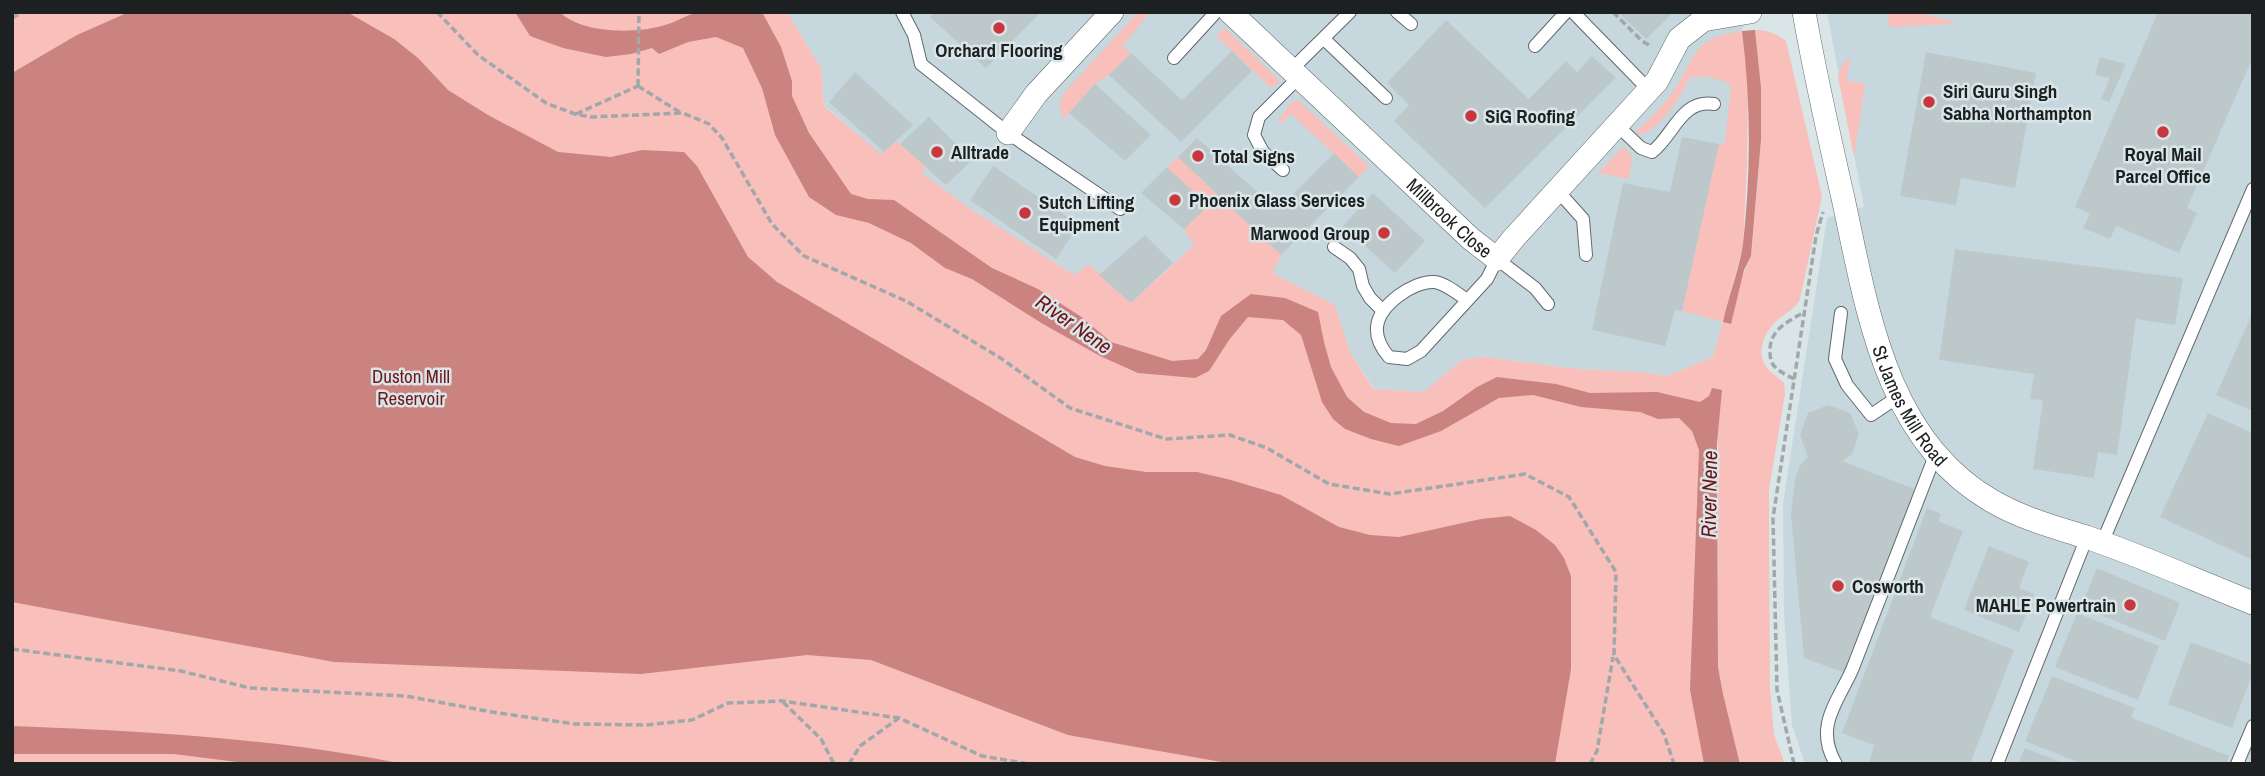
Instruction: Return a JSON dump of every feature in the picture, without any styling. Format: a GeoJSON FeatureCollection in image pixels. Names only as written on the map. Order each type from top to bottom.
{"type":"FeatureCollection","features":[{"type":"Feature","properties":{"kind":"street","name":"Millbrook Close"},"geometry":{"type":"LineString","coordinates":[[1230,12],[1471,239],[1497,259],[1657,81],[1679,39],[1703,20],[1750,12]]}},
{"type":"Feature","properties":{"kind":"street","name":"St James Mill Road"},"geometry":{"type":"LineString","coordinates":[[1804,12],[1814,69],[1869,315],[1888,377],[1918,431],[1953,473],[1991,501],[2050,527],[2094,540],[2253,603]]}},
{"type":"Feature","properties":{"kind":"street"},"geometry":{"type":"LineString","coordinates":[[1009,132],[1036,94],[1103,15]]}},
{"type":"Feature","properties":{"kind":"lane"},"geometry":{"type":"LineString","coordinates":[[902,12],[914,35],[921,64],[1009,132],[1120,209]]}},
{"type":"Feature","properties":{"kind":"lane"},"geometry":{"type":"LineString","coordinates":[[1174,58],[1216,12]]}},
{"type":"Feature","properties":{"kind":"lane"},"geometry":{"type":"LineString","coordinates":[[1283,170],[1262,152],[1254,135],[1259,117],[1350,12]]}},
{"type":"Feature","properties":{"kind":"lane"},"geometry":{"type":"LineString","coordinates":[[1397,12],[1411,24]]}},
{"type":"Feature","properties":{"kind":"lane"},"geometry":{"type":"LineString","coordinates":[[1573,12],[1649,90]]}},
{"type":"Feature","properties":{"kind":"lane"},"geometry":{"type":"LineString","coordinates":[[1535,46],[1558,15]]}},
{"type":"Feature","properties":{"kind":"lane"},"geometry":{"type":"LineString","coordinates":[[1324,39],[1385,98]]}},
{"type":"Feature","properties":{"kind":"lane"},"geometry":{"type":"LineString","coordinates":[[1617,125],[1641,148],[1652,152],[1660,146],[1691,106],[1703,102],[1714,104]]}},
{"type":"Feature","properties":{"kind":"lane"},"geometry":{"type":"LineString","coordinates":[[1997,764],[2094,540],[2253,189]]}},
{"type":"Feature","properties":{"kind":"lane"},"geometry":{"type":"LineString","coordinates":[[1558,190],[1583,219],[1586,255]]}},
{"type":"Feature","properties":{"kind":"lane"},"geometry":{"type":"LineString","coordinates":[[1334,247],[1350,258],[1359,269],[1363,286],[1383,311]]}},
{"type":"Feature","properties":{"kind":"lane"},"geometry":{"type":"LineString","coordinates":[[1467,300],[1436,282],[1419,284],[1403,293],[1383,311],[1377,327],[1381,348],[1389,357],[1407,359],[1421,351],[1487,279],[1497,259],[1535,288],[1548,304]]}},
{"type":"Feature","properties":{"kind":"lane"},"geometry":{"type":"LineString","coordinates":[[1841,313],[1835,359],[1847,385],[1871,415],[1898,397]]}},
{"type":"Feature","properties":{"kind":"lane"},"geometry":{"type":"LineString","coordinates":[[1836,764],[1825,740],[1834,702],[1852,670],[1936,453]]}},
{"type":"Feature","properties":{"kind":"lane"},"geometry":{"type":"LineString","coordinates":[[2237,764],[2253,726]]}},
{"type":"Feature","properties":{"kind":"path"},"geometry":{"type":"LineString","coordinates":[[12,19],[23,12]]}},
{"type":"Feature","properties":{"kind":"path"},"geometry":{"type":"LineString","coordinates":[[437,12],[478,55],[546,103],[591,117],[682,113]]}},
{"type":"Feature","properties":{"kind":"path"},"geometry":{"type":"LineString","coordinates":[[638,86],[639,12]]}},
{"type":"Feature","properties":{"kind":"path"},"geometry":{"type":"LineString","coordinates":[[1613,12],[1642,41],[1657,49]]}},
{"type":"Feature","properties":{"kind":"path"},"geometry":{"type":"LineString","coordinates":[[575,114],[638,86]]}},
{"type":"Feature","properties":{"kind":"path"},"geometry":{"type":"LineString","coordinates":[[638,86],[682,113],[709,124],[722,138],[772,224],[804,256],[906,301],[1002,359],[1070,408],[1166,439],[1230,435],[1267,448],[1329,484],[1390,494],[1525,474],[1569,497],[1616,572],[1614,655],[1597,751],[1590,764]]}},
{"type":"Feature","properties":{"kind":"path"},"geometry":{"type":"LineString","coordinates":[[1794,764],[1777,690],[1773,518],[1816,236],[1824,210]]}},
{"type":"Feature","properties":{"kind":"path"},"geometry":{"type":"LineString","coordinates":[[1794,379],[1776,368],[1772,362],[1770,348],[1774,334],[1783,324],[1804,312]]}},
{"type":"Feature","properties":{"kind":"path"},"geometry":{"type":"LineString","coordinates":[[12,649],[181,671],[250,688],[405,696],[575,724],[646,725],[692,720],[728,703],[782,701],[899,718],[982,756],[1029,764]]}},
{"type":"Feature","properties":{"kind":"path"},"geometry":{"type":"LineString","coordinates":[[1614,655],[1664,734],[1674,764]]}},
{"type":"Feature","properties":{"kind":"path"},"geometry":{"type":"LineString","coordinates":[[782,701],[821,739],[834,764]]}},
{"type":"Feature","properties":{"kind":"path"},"geometry":{"type":"LineString","coordinates":[[849,764],[860,746],[899,718]]}},
{"type":"Feature","properties":{"kind":"shaded area"},"geometry":{"type":"Polygon","coordinates":[[[787,12],[1748,12],[1742,31],[1723,322],[1713,357],[1667,376],[1577,369],[1484,357],[1462,360],[1425,392],[1374,389],[1350,352],[1335,305],[1166,270],[1131,303],[1089,264],[1075,276],[969,208],[921,173],[926,167],[896,141],[881,155],[824,105],[821,68],[787,12]]]}},
{"type":"Feature","properties":{"kind":"shaded area"},"geometry":{"type":"Polygon","coordinates":[[[1827,12],[2253,12],[2253,764],[1805,764],[1792,725],[1784,615],[1783,504],[1827,218],[1864,207],[1827,12]]]}},
{"type":"Feature","properties":{"kind":"green space","name":"Duston Mill Reservoir"},"geometry":{"type":"Polygon","coordinates":[[[12,12],[787,12],[821,68],[824,106],[881,154],[896,141],[926,167],[922,173],[969,208],[1074,275],[1089,264],[1131,303],[1194,245],[1184,229],[1208,206],[1167,167],[1178,157],[1281,255],[1272,273],[1335,305],[1350,352],[1373,389],[1424,392],[1462,360],[1484,357],[1577,369],[1667,376],[1713,357],[1723,322],[1682,311],[1719,144],[1725,144],[1731,85],[1711,78],[1690,77],[1662,120],[1647,132],[1639,135],[1636,132],[1672,93],[1694,55],[1706,42],[1742,31],[1748,81],[1743,247],[1723,321],[1752,249],[1761,140],[1761,87],[1755,30],[1775,34],[1786,41],[1822,196],[1800,299],[1794,308],[1771,327],[1761,350],[1765,366],[1784,383],[1785,394],[1769,489],[1769,536],[1770,689],[1774,735],[1785,764],[1740,764],[1723,694],[1718,667],[1718,430],[1704,668],[1723,764],[12,764],[12,12]]]}},
{"type":"Feature","properties":{"kind":"green space"},"geometry":{"type":"Polygon","coordinates":[[[1138,12],[1150,12],[1122,47],[1131,53],[1109,75],[1095,84],[1064,119],[1060,105],[1065,92],[1138,12]]]}},
{"type":"Feature","properties":{"kind":"green space"},"geometry":{"type":"Polygon","coordinates":[[[1888,12],[1917,12],[1955,22],[1889,27],[1888,12]]]}},
{"type":"Feature","properties":{"kind":"green space"},"geometry":{"type":"Polygon","coordinates":[[[1225,28],[1280,81],[1271,88],[1216,36],[1225,28]]]}},
{"type":"Feature","properties":{"kind":"green space"},"geometry":{"type":"Polygon","coordinates":[[[1850,58],[1847,81],[1865,83],[1854,157],[1838,77],[1843,63],[1850,58]]]}},
{"type":"Feature","properties":{"kind":"green space"},"geometry":{"type":"Polygon","coordinates":[[[1298,100],[1369,166],[1359,177],[1291,114],[1282,123],[1278,120],[1292,102],[1298,100]]]}},
{"type":"Feature","properties":{"kind":"green space"},"geometry":{"type":"Polygon","coordinates":[[[1624,146],[1632,157],[1629,179],[1598,173],[1624,146]]]}},
{"type":"Feature","properties":{"kind":"water","name":"Duston Mill Reservoir"},"geometry":{"type":"Polygon","coordinates":[[[129,12],[347,12],[394,39],[418,58],[448,90],[488,115],[558,152],[611,157],[642,150],[684,152],[697,166],[748,257],[777,282],[1075,457],[1105,466],[1146,472],[1197,472],[1231,480],[1281,495],[1339,527],[1370,535],[1399,537],[1481,519],[1510,516],[1536,530],[1555,545],[1571,576],[1571,669],[1555,764],[1233,764],[1068,735],[871,660],[807,655],[641,674],[334,662],[12,602],[12,73],[77,35],[129,12]]]}},
{"type":"Feature","properties":{"kind":"water","name":"River Nene"},"geometry":{"type":"Polygon","coordinates":[[[515,12],[560,12],[581,25],[625,31],[654,28],[703,12],[762,12],[781,47],[792,81],[792,96],[809,133],[851,194],[868,199],[894,200],[992,268],[1038,289],[1080,316],[1111,342],[1172,361],[1198,359],[1206,350],[1221,316],[1251,294],[1285,298],[1318,312],[1331,367],[1347,397],[1364,412],[1391,423],[1416,424],[1443,411],[1477,387],[1497,377],[1556,384],[1590,393],[1657,392],[1700,402],[1709,396],[1712,388],[1722,390],[1717,443],[1718,667],[1740,764],[1704,764],[1690,690],[1699,450],[1692,431],[1679,418],[1658,419],[1640,412],[1581,407],[1533,395],[1499,398],[1441,431],[1399,446],[1345,429],[1333,419],[1322,402],[1301,335],[1283,320],[1248,317],[1209,371],[1195,378],[1138,373],[1100,356],[1043,324],[972,279],[945,268],[911,243],[869,223],[836,215],[809,197],[775,135],[762,88],[743,48],[716,37],[688,42],[659,54],[652,48],[606,57],[563,48],[530,36],[515,12]]]}},
{"type":"Feature","properties":{"kind":"water"},"geometry":{"type":"Polygon","coordinates":[[[1755,30],[1761,87],[1761,140],[1751,256],[1744,270],[1731,324],[1723,322],[1743,244],[1749,164],[1747,84],[1742,31],[1755,30]]]}},
{"type":"Feature","properties":{"kind":"water"},"geometry":{"type":"Polygon","coordinates":[[[12,726],[160,733],[258,742],[404,764],[253,764],[174,754],[12,754],[12,726]]]}},
{"type":"Feature","properties":{"kind":"building","name":"Orchard Flooring"},"geometry":{"type":"Polygon","coordinates":[[[935,12],[1039,14],[986,68],[930,17],[935,12]]]}},
{"type":"Feature","properties":{"kind":"building"},"geometry":{"type":"Polygon","coordinates":[[[1618,12],[1674,12],[1646,39],[1618,12]]]}},
{"type":"Feature","properties":{"kind":"building","name":"Royal Mail Parcel Office"},"geometry":{"type":"Polygon","coordinates":[[[2158,12],[2253,12],[2253,57],[2187,208],[2197,213],[2179,253],[2116,226],[2110,239],[2083,228],[2090,214],[2075,207],[2158,12]]]}},
{"type":"Feature","properties":{"kind":"building","name":"SiG Roofing"},"geometry":{"type":"Polygon","coordinates":[[[1446,20],[1529,99],[1566,61],[1577,72],[1592,56],[1616,78],[1485,208],[1394,121],[1409,105],[1387,83],[1446,20]]]}},
{"type":"Feature","properties":{"kind":"building"},"geometry":{"type":"Polygon","coordinates":[[[1232,51],[1252,71],[1181,142],[1109,75],[1131,53],[1182,100],[1232,51]]]}},
{"type":"Feature","properties":{"kind":"building"},"geometry":{"type":"Polygon","coordinates":[[[1926,52],[2036,73],[2015,188],[1961,178],[1956,205],[1900,196],[1926,52]]]}},
{"type":"Feature","properties":{"kind":"building"},"geometry":{"type":"Polygon","coordinates":[[[2100,57],[2126,64],[2109,102],[2101,99],[2110,78],[2095,75],[2100,57]]]}},
{"type":"Feature","properties":{"kind":"building"},"geometry":{"type":"Polygon","coordinates":[[[855,72],[913,125],[884,152],[829,102],[855,72]]]}},
{"type":"Feature","properties":{"kind":"building"},"geometry":{"type":"Polygon","coordinates":[[[1095,84],[1151,135],[1125,161],[1069,113],[1095,84]]]}},
{"type":"Feature","properties":{"kind":"building","name":"Alltrade"},"geometry":{"type":"Polygon","coordinates":[[[929,117],[972,160],[946,185],[900,144],[929,117]]]}},
{"type":"Feature","properties":{"kind":"building"},"geometry":{"type":"Polygon","coordinates":[[[1682,137],[1719,144],[1682,311],[1675,310],[1665,346],[1592,330],[1623,183],[1670,192],[1682,137]]]}},
{"type":"Feature","properties":{"kind":"building"},"geometry":{"type":"Polygon","coordinates":[[[1197,138],[1278,210],[1334,153],[1359,177],[1281,255],[1178,157],[1197,138]]]}},
{"type":"Feature","properties":{"kind":"building","name":"Sutch Lifting Equipment"},"geometry":{"type":"Polygon","coordinates":[[[993,166],[1079,225],[1056,259],[970,200],[993,166]]]}},
{"type":"Feature","properties":{"kind":"building","name":"Phoenix Glass Services"},"geometry":{"type":"Polygon","coordinates":[[[1167,167],[1208,206],[1184,229],[1141,193],[1167,167]]]}},
{"type":"Feature","properties":{"kind":"building","name":"Marwood Group"},"geometry":{"type":"Polygon","coordinates":[[[1373,193],[1425,241],[1395,273],[1343,226],[1373,193]]]}},
{"type":"Feature","properties":{"kind":"building"},"geometry":{"type":"Polygon","coordinates":[[[1145,235],[1173,263],[1131,303],[1099,275],[1145,235]]]}},
{"type":"Feature","properties":{"kind":"building"},"geometry":{"type":"Polygon","coordinates":[[[1955,249],[2183,278],[2175,325],[2136,319],[2117,455],[2098,452],[2094,478],[2033,469],[2043,400],[2030,399],[2034,374],[1939,360],[1955,249]]]}},
{"type":"Feature","properties":{"kind":"building"},"geometry":{"type":"Polygon","coordinates":[[[2253,312],[2253,411],[2216,395],[2253,312]]]}},
{"type":"Feature","properties":{"kind":"building","name":"Cosworth"},"geometry":{"type":"Polygon","coordinates":[[[1828,405],[1850,413],[1859,434],[1852,454],[1842,461],[1917,490],[1845,673],[1804,658],[1791,514],[1795,480],[1799,467],[1808,457],[1800,435],[1808,413],[1828,405]]]}},
{"type":"Feature","properties":{"kind":"building"},"geometry":{"type":"Polygon","coordinates":[[[2208,413],[2253,433],[2251,559],[2160,517],[2208,413]]]}},
{"type":"Feature","properties":{"kind":"building","name":"Cosworth"},"geometry":{"type":"Polygon","coordinates":[[[1927,508],[1941,514],[1938,521],[1963,531],[1930,617],[2014,650],[1970,764],[1869,764],[1874,745],[1842,733],[1927,508]]]}},
{"type":"Feature","properties":{"kind":"building"},"geometry":{"type":"Polygon","coordinates":[[[1989,546],[2029,562],[2019,588],[2034,594],[2019,632],[1964,610],[1989,546]]]}},
{"type":"Feature","properties":{"kind":"building","name":"MAHLE Powertrain"},"geometry":{"type":"Polygon","coordinates":[[[2097,568],[2180,603],[2165,641],[2081,607],[2097,568]]]}},
{"type":"Feature","properties":{"kind":"building"},"geometry":{"type":"Polygon","coordinates":[[[2077,613],[2159,646],[2138,700],[2055,667],[2077,613]]]}},
{"type":"Feature","properties":{"kind":"building"},"geometry":{"type":"Polygon","coordinates":[[[2191,642],[2253,665],[2253,672],[2232,728],[2168,704],[2191,642]]]}},
{"type":"Feature","properties":{"kind":"building"},"geometry":{"type":"Polygon","coordinates":[[[2052,676],[2135,708],[2131,716],[2135,719],[2229,756],[2226,764],[2082,764],[2025,741],[2052,676]]]}},
{"type":"Feature","properties":{"kind":"building"},"geometry":{"type":"Polygon","coordinates":[[[2025,748],[2065,764],[2018,764],[2025,748]]]}},
{"type":"Feature","properties":{"kind":"place","name":"Orchard Flooring"},"geometry":{"type":"Point","coordinates":[999,28]}},
{"type":"Feature","properties":{"kind":"place","name":"Siri Guru Singh Sabha Northampton"},"geometry":{"type":"Point","coordinates":[1929,102]}},
{"type":"Feature","properties":{"kind":"place","name":"SiG Roofing"},"geometry":{"type":"Point","coordinates":[1471,116]}},
{"type":"Feature","properties":{"kind":"place","name":"Royal Mail Parcel Office"},"geometry":{"type":"Point","coordinates":[2163,132]}},
{"type":"Feature","properties":{"kind":"place","name":"Alltrade"},"geometry":{"type":"Point","coordinates":[937,152]}},
{"type":"Feature","properties":{"kind":"place","name":"Total Signs"},"geometry":{"type":"Point","coordinates":[1198,156]}},
{"type":"Feature","properties":{"kind":"place","name":"Phoenix Glass Services"},"geometry":{"type":"Point","coordinates":[1175,200]}},
{"type":"Feature","properties":{"kind":"place","name":"Sutch Lifting Equipment"},"geometry":{"type":"Point","coordinates":[1025,213]}},
{"type":"Feature","properties":{"kind":"place","name":"Marwood Group"},"geometry":{"type":"Point","coordinates":[1384,233]}},
{"type":"Feature","properties":{"kind":"place","name":"Cosworth"},"geometry":{"type":"Point","coordinates":[1838,586]}},
{"type":"Feature","properties":{"kind":"place","name":"MAHLE Powertrain"},"geometry":{"type":"Point","coordinates":[2130,605]}}]}
